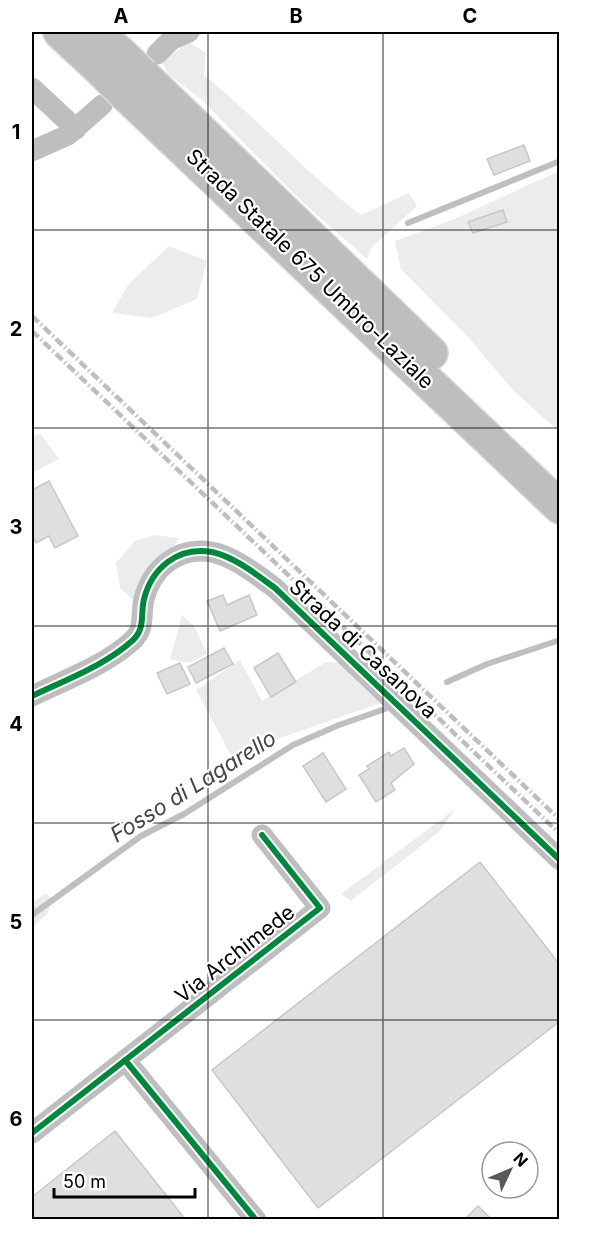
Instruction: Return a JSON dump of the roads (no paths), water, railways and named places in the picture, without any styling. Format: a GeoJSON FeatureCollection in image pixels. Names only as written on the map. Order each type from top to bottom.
{"type":"FeatureCollection","features":[{"type":"Feature","properties":{"kind":"highway","name":"Strada Statale 675 Umbro-Laziale"},"geometry":{"type":"LineString","coordinates":[[60,32],[125,76],[560,477]]}},
{"type":"Feature","properties":{"kind":"highway","name":"Strada Statale 675 Umbro-Laziale"},"geometry":{"type":"LineString","coordinates":[[95,32],[125,76],[560,507]]}},
{"type":"Feature","properties":{"kind":"street"},"geometry":{"type":"LineString","coordinates":[[32,151],[76,129],[125,76],[171,40],[189,32]]}},
{"type":"Feature","properties":{"kind":"street"},"geometry":{"type":"LineString","coordinates":[[32,88],[76,129]]}},
{"type":"Feature","properties":{"kind":"street","name":"Strada di Casanova"},"geometry":{"type":"LineString","coordinates":[[32,696],[108,659],[132,641],[142,628],[144,599],[155,575],[167,561],[181,553],[211,552],[250,570],[275,588],[560,860]]}},
{"type":"Feature","properties":{"kind":"street","name":"Via Archimede"},"geometry":{"type":"LineString","coordinates":[[32,1133],[320,909],[262,835]]}},
{"type":"Feature","properties":{"kind":"street"},"geometry":{"type":"LineString","coordinates":[[125,1060],[256,1220]]}},
{"type":"Feature","properties":{"kind":"waterway"},"geometry":{"type":"LineString","coordinates":[[408,223],[560,161]]}},
{"type":"Feature","properties":{"kind":"waterway","name":"Fosso di Lagarello"},"geometry":{"type":"LineString","coordinates":[[447,682],[487,664],[560,640]]}},
{"type":"Feature","properties":{"kind":"waterway","name":"Fosso di Lagarello"},"geometry":{"type":"LineString","coordinates":[[32,915],[141,836],[184,814],[293,745],[339,725],[385,709]]}},
{"type":"Feature","properties":{"kind":"railway"},"geometry":{"type":"LineString","coordinates":[[32,316],[560,820]]}},
{"type":"Feature","properties":{"kind":"railway"},"geometry":{"type":"LineString","coordinates":[[32,331],[560,834]]}}]}
